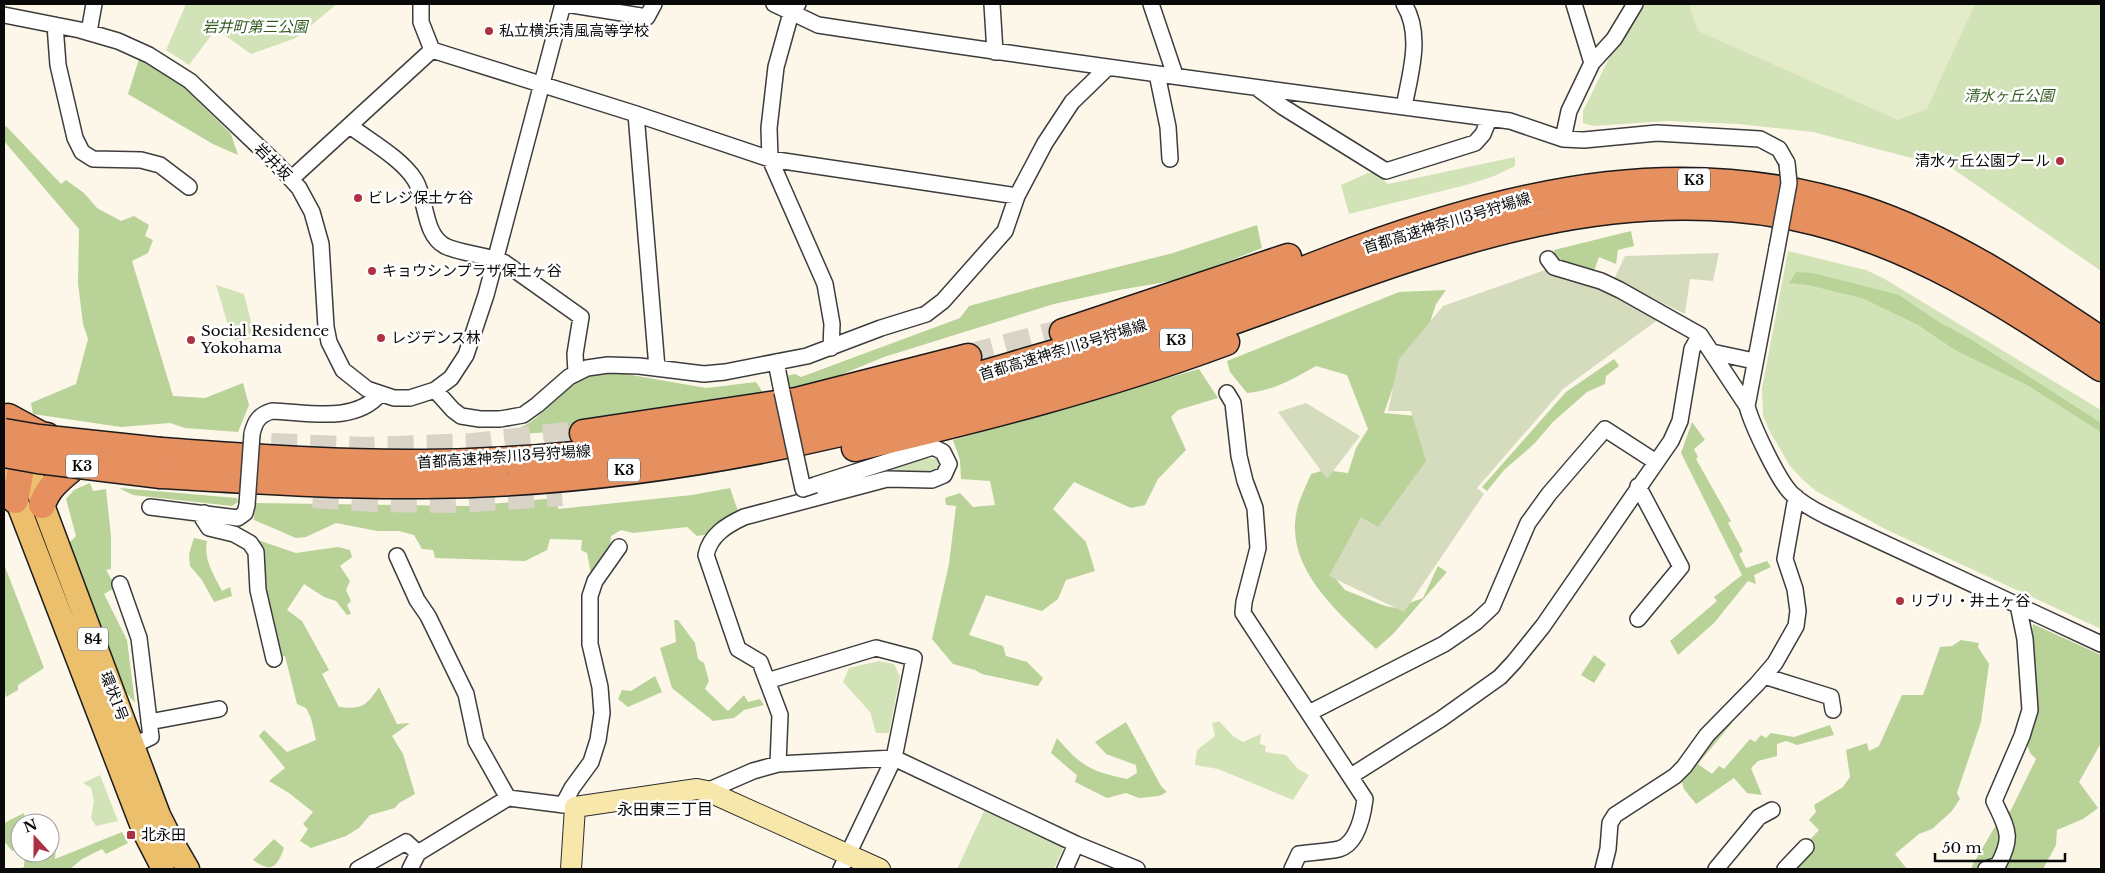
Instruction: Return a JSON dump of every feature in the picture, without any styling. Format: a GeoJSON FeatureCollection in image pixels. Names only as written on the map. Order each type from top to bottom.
{"type":"FeatureCollection","features":[{"type":"Feature","properties":{"kind":"highway","name":"首都高速神奈川3号狩場線"},"geometry":{"type":"LineString","coordinates":[[9,456],[38,460],[161,463],[428,463],[519,459],[703,438],[873,403],[1069,352],[1193,335],[1375,243],[1481,209],[1563,190],[1645,180],[1688,180],[1745,184],[1790,190],[1828,199],[1874,214],[1946,244],[1995,270],[2101,340]]}},
{"type":"Feature","properties":{"kind":"highway","name":"首都高速神奈川3号狩場線"},"geometry":{"type":"LineString","coordinates":[[1269,295],[1536,222],[1602,211],[1665,207],[1750,210],[1823,224],[1919,259],[1968,283],[2012,309],[2101,368]]}},
{"type":"Feature","properties":{"kind":"highway"},"geometry":{"type":"LineString","coordinates":[[562,494],[717,475],[805,459],[930,430],[1069,352],[1180,293],[1269,295]]}},
{"type":"Feature","properties":{"kind":"highway"},"geometry":{"type":"LineString","coordinates":[[583,433],[796,400],[854,386],[967,350]]}},
{"type":"Feature","properties":{"kind":"highway","name":"首都高速神奈川3号狩場線"},"geometry":{"type":"LineString","coordinates":[[5,418],[39,438],[161,463]]}},
{"type":"Feature","properties":{"kind":"highway"},"geometry":{"type":"LineString","coordinates":[[5,418],[41,436],[118,442]]}},
{"type":"Feature","properties":{"kind":"highway"},"geometry":{"type":"LineString","coordinates":[[9,456],[46,436]]}},
{"type":"Feature","properties":{"kind":"highway"},"geometry":{"type":"LineString","coordinates":[[9,456],[70,470],[113,474]]}},
{"type":"Feature","properties":{"kind":"highway"},"geometry":{"type":"LineString","coordinates":[[9,456],[15,500]]}},
{"type":"Feature","properties":{"kind":"highway"},"geometry":{"type":"LineString","coordinates":[[42,505],[45,496],[55,482],[70,470]]}},
{"type":"Feature","properties":{"kind":"main road","name":"環状1号"},"geometry":{"type":"LineString","coordinates":[[5,418],[9,456],[42,505],[159,815],[172,843],[188,869]]}},
{"type":"Feature","properties":{"kind":"main road","name":"環状1号"},"geometry":{"type":"LineString","coordinates":[[15,500],[144,832],[163,869]]}},
{"type":"Feature","properties":{"kind":"street"},"geometry":{"type":"LineString","coordinates":[[89,32],[94,4]]}},
{"type":"Feature","properties":{"kind":"street"},"geometry":{"type":"LineString","coordinates":[[421,4],[421,22],[432,50]]}},
{"type":"Feature","properties":{"kind":"street"},"geometry":{"type":"LineString","coordinates":[[654,4],[647,17],[564,4],[486,295],[466,355],[451,378],[430,393],[461,416],[480,420],[500,419],[522,414],[587,368],[608,365],[657,368],[704,374],[725,372],[807,356],[881,328],[926,314],[943,301],[1005,231],[1017,196],[1062,115],[1072,102],[1108,68]]}},
{"type":"Feature","properties":{"kind":"street"},"geometry":{"type":"LineString","coordinates":[[774,4],[794,8],[818,25],[1108,68],[1510,121],[1563,139],[1584,140],[1657,133],[1760,139],[1779,150],[1787,163],[1789,183],[1747,406]]}},
{"type":"Feature","properties":{"kind":"street"},"geometry":{"type":"LineString","coordinates":[[992,4],[995,52]]}},
{"type":"Feature","properties":{"kind":"street"},"geometry":{"type":"LineString","coordinates":[[1151,4],[1175,76]]}},
{"type":"Feature","properties":{"kind":"street"},"geometry":{"type":"LineString","coordinates":[[1404,4],[1414,30],[1414,46],[1404,107]]}},
{"type":"Feature","properties":{"kind":"street"},"geometry":{"type":"LineString","coordinates":[[1574,4],[1592,63]]}},
{"type":"Feature","properties":{"kind":"street"},"geometry":{"type":"LineString","coordinates":[[1563,139],[1569,111],[1592,63],[1614,39],[1635,4]]}},
{"type":"Feature","properties":{"kind":"street"},"geometry":{"type":"LineString","coordinates":[[794,8],[776,67],[772,92],[769,128],[770,159],[825,284],[832,324],[831,348]]}},
{"type":"Feature","properties":{"kind":"street","name":"岩井坂"},"geometry":{"type":"LineString","coordinates":[[4,16],[89,32],[118,41],[149,55],[190,81],[291,180],[312,212],[320,244],[326,327],[330,342],[343,370],[367,389],[394,398],[410,398],[430,393]]}},
{"type":"Feature","properties":{"kind":"street"},"geometry":{"type":"LineString","coordinates":[[55,25],[58,65],[75,138],[82,152],[93,159],[141,160],[160,165],[189,187]]}},
{"type":"Feature","properties":{"kind":"street"},"geometry":{"type":"LineString","coordinates":[[432,50],[636,114],[770,159],[1017,196]]}},
{"type":"Feature","properties":{"kind":"street"},"geometry":{"type":"LineString","coordinates":[[291,180],[432,50]]}},
{"type":"Feature","properties":{"kind":"street"},"geometry":{"type":"LineString","coordinates":[[1157,74],[1168,127],[1170,159]]}},
{"type":"Feature","properties":{"kind":"street"},"geometry":{"type":"LineString","coordinates":[[1256,87],[1283,107],[1386,171],[1475,143],[1483,134],[1489,118]]}},
{"type":"Feature","properties":{"kind":"street"},"geometry":{"type":"LineString","coordinates":[[636,114],[657,368]]}},
{"type":"Feature","properties":{"kind":"street"},"geometry":{"type":"LineString","coordinates":[[350,126],[405,168],[415,181],[430,227],[436,238],[446,246],[505,263],[581,317],[574,354],[576,374]]}},
{"type":"Feature","properties":{"kind":"street"},"geometry":{"type":"LineString","coordinates":[[1548,259],[1554,266],[1601,281],[1620,290],[1700,336],[1747,406],[1750,419],[1781,479],[1790,492],[1810,508],[2101,644]]}},
{"type":"Feature","properties":{"kind":"street"},"geometry":{"type":"LineString","coordinates":[[1351,776],[1441,719],[1500,677],[1543,626],[1638,486],[1671,441],[1680,421],[1692,349],[1700,336]]}},
{"type":"Feature","properties":{"kind":"street"},"geometry":{"type":"LineString","coordinates":[[1712,352],[1754,361]]}},
{"type":"Feature","properties":{"kind":"street"},"geometry":{"type":"LineString","coordinates":[[776,362],[803,489],[933,447],[943,452],[949,464],[944,475],[932,480],[887,479],[744,517],[729,524],[708,545],[706,555],[738,648],[760,662],[780,715],[778,764]]}},
{"type":"Feature","properties":{"kind":"street"},"geometry":{"type":"LineString","coordinates":[[1228,393],[1234,403],[1241,465],[1245,481],[1255,504],[1258,548],[1243,613],[1365,799],[1363,814],[1352,839],[1341,848],[1299,854],[1292,869]]}},
{"type":"Feature","properties":{"kind":"street"},"geometry":{"type":"LineString","coordinates":[[150,506],[238,518],[245,513],[247,505],[252,434],[257,419],[272,411],[339,414],[363,408],[373,403],[380,394]]}},
{"type":"Feature","properties":{"kind":"street"},"geometry":{"type":"LineString","coordinates":[[1309,713],[1444,644],[1476,622],[1492,607],[1528,523],[1549,494],[1605,429],[1656,462]]}},
{"type":"Feature","properties":{"kind":"street"},"geometry":{"type":"LineString","coordinates":[[1638,486],[1681,568],[1638,619]]}},
{"type":"Feature","properties":{"kind":"street"},"geometry":{"type":"LineString","coordinates":[[1603,869],[1608,849],[1610,823],[1615,815],[1675,776],[1712,730],[1774,664],[1796,626],[1798,611],[1795,589],[1785,559],[1796,497]]}},
{"type":"Feature","properties":{"kind":"street"},"geometry":{"type":"LineString","coordinates":[[204,513],[203,519],[209,528],[234,534],[250,543],[256,552],[258,590],[274,659]]}},
{"type":"Feature","properties":{"kind":"street"},"geometry":{"type":"LineString","coordinates":[[571,869],[569,806],[572,788],[591,762],[598,740],[602,713],[600,687],[590,644],[590,596],[595,581],[618,547]]}},
{"type":"Feature","properties":{"kind":"street"},"geometry":{"type":"LineString","coordinates":[[397,556],[417,600],[428,616],[464,689],[476,741],[508,798]]}},
{"type":"Feature","properties":{"kind":"street"},"geometry":{"type":"LineString","coordinates":[[120,584],[139,638],[151,737],[132,746]]}},
{"type":"Feature","properties":{"kind":"street"},"geometry":{"type":"LineString","coordinates":[[1986,869],[1998,865],[2006,850],[2008,831],[1994,801],[2022,736],[2030,710],[2025,639],[2018,605]]}},
{"type":"Feature","properties":{"kind":"street"},"geometry":{"type":"LineString","coordinates":[[767,681],[876,648],[914,658],[894,758],[844,863]]}},
{"type":"Feature","properties":{"kind":"street"},"geometry":{"type":"LineString","coordinates":[[1764,676],[1831,698],[1833,710]]}},
{"type":"Feature","properties":{"kind":"street"},"geometry":{"type":"LineString","coordinates":[[149,722],[219,708]]}},
{"type":"Feature","properties":{"kind":"street"},"geometry":{"type":"LineString","coordinates":[[707,791],[753,771],[778,764],[894,758],[1076,844],[1137,869]]}},
{"type":"Feature","properties":{"kind":"street"},"geometry":{"type":"LineString","coordinates":[[410,869],[418,853],[508,798],[569,806],[637,799],[697,789],[707,791],[844,863],[880,869]]}},
{"type":"Feature","properties":{"kind":"street"},"geometry":{"type":"LineString","coordinates":[[1716,869],[1759,817],[1772,810]]}},
{"type":"Feature","properties":{"kind":"street"},"geometry":{"type":"LineString","coordinates":[[358,869],[406,842],[418,853]]}},
{"type":"Feature","properties":{"kind":"street"},"geometry":{"type":"LineString","coordinates":[[1065,869],[1076,844]]}},
{"type":"Feature","properties":{"kind":"street"},"geometry":{"type":"LineString","coordinates":[[1784,869],[1806,847]]}},
{"type":"Feature","properties":{"kind":"green space","name":"岩井町第三公園"},"geometry":{"type":"Polygon","coordinates":[[[186,4],[337,4],[296,38],[251,54],[216,29],[189,65],[166,50],[186,4]]]}},
{"type":"Feature","properties":{"kind":"green space","name":"清水ヶ丘公園"},"geometry":{"type":"Polygon","coordinates":[[[1643,4],[2101,4],[2101,271],[1953,169],[1813,132],[1738,124],[1668,121],[1593,126],[1583,123],[1583,111],[1610,56],[1643,4]]]}},
{"type":"Feature","properties":{"kind":"green space"},"geometry":{"type":"Polygon","coordinates":[[[1692,4],[1975,4],[1927,109],[1898,120],[1698,31],[1690,8],[1692,4]]]}},
{"type":"Feature","properties":{"kind":"green space"},"geometry":{"type":"Polygon","coordinates":[[[139,59],[184,87],[231,134],[238,155],[213,144],[128,94],[139,59]]]}},
{"type":"Feature","properties":{"kind":"green space"},"geometry":{"type":"Polygon","coordinates":[[[6,126],[61,184],[66,180],[84,193],[97,208],[121,221],[134,216],[149,225],[145,236],[153,240],[148,253],[132,261],[173,396],[205,398],[243,383],[249,405],[238,432],[185,428],[170,423],[121,427],[33,414],[31,403],[76,384],[88,339],[83,324],[78,283],[79,229],[4,141],[4,128],[6,126]]]}},
{"type":"Feature","properties":{"kind":"green space"},"geometry":{"type":"Polygon","coordinates":[[[1515,157],[1515,166],[1492,177],[1349,214],[1341,185],[1368,173],[1374,173],[1388,184],[1515,157]]]}},
{"type":"Feature","properties":{"kind":"green space"},"geometry":{"type":"Polygon","coordinates":[[[1257,225],[1262,248],[1183,279],[1054,304],[884,357],[838,376],[791,389],[786,376],[795,374],[801,377],[960,318],[969,306],[1173,253],[1257,225]]]}},
{"type":"Feature","properties":{"kind":"green space"},"geometry":{"type":"Polygon","coordinates":[[[1631,231],[1634,246],[1618,250],[1616,264],[1599,257],[1594,271],[1555,260],[1554,250],[1631,231]]]}},
{"type":"Feature","properties":{"kind":"green space"},"geometry":{"type":"Polygon","coordinates":[[[1788,251],[1866,270],[1883,278],[2101,410],[2101,629],[1887,530],[1816,491],[1790,466],[1763,416],[1762,388],[1788,251]]]}},
{"type":"Feature","properties":{"kind":"green space"},"geometry":{"type":"Polygon","coordinates":[[[1719,253],[1713,281],[1690,279],[1685,314],[1614,279],[1625,256],[1719,253]]]}},
{"type":"Feature","properties":{"kind":"green space"},"geometry":{"type":"Polygon","coordinates":[[[1545,270],[1605,291],[1659,319],[1563,389],[1477,488],[1484,494],[1404,612],[1329,576],[1361,517],[1378,527],[1426,461],[1411,411],[1388,411],[1399,359],[1443,306],[1545,270]]]}},
{"type":"Feature","properties":{"kind":"green space"},"geometry":{"type":"Polygon","coordinates":[[[1796,272],[1813,273],[1899,295],[2101,423],[2101,432],[2029,386],[1955,350],[1918,325],[1862,298],[1808,285],[1789,283],[1796,272]]]}},
{"type":"Feature","properties":{"kind":"green space"},"geometry":{"type":"Polygon","coordinates":[[[216,285],[244,294],[255,337],[238,342],[232,338],[216,285]]]}},
{"type":"Feature","properties":{"kind":"green space"},"geometry":{"type":"Polygon","coordinates":[[[1446,290],[1436,304],[1420,353],[1401,364],[1384,413],[1417,416],[1428,458],[1405,500],[1334,577],[1345,590],[1385,606],[1396,608],[1423,598],[1438,566],[1447,572],[1393,634],[1376,649],[1345,619],[1316,586],[1305,568],[1298,548],[1295,528],[1298,506],[1311,474],[1325,470],[1348,473],[1356,448],[1368,429],[1347,375],[1316,366],[1274,387],[1247,393],[1230,372],[1227,361],[1399,292],[1446,290]]]}},
{"type":"Feature","properties":{"kind":"green space"},"geometry":{"type":"Polygon","coordinates":[[[1614,359],[1619,366],[1606,376],[1605,384],[1587,392],[1553,422],[1534,444],[1504,470],[1487,491],[1482,487],[1566,392],[1614,359]]]}},
{"type":"Feature","properties":{"kind":"green space"},"geometry":{"type":"Polygon","coordinates":[[[1199,369],[1218,398],[1178,410],[1171,417],[1186,450],[1158,479],[1145,505],[1131,508],[1074,482],[1053,509],[1086,542],[1095,571],[1066,580],[1058,599],[1042,611],[986,595],[969,635],[1003,646],[1006,656],[1027,662],[1043,678],[1038,686],[982,674],[953,664],[932,639],[949,564],[956,506],[946,505],[945,498],[960,493],[973,507],[995,505],[990,481],[961,479],[960,460],[953,440],[1199,369]]]}},
{"type":"Feature","properties":{"kind":"green space"},"geometry":{"type":"Polygon","coordinates":[[[599,373],[620,373],[706,388],[756,382],[764,394],[576,422],[576,430],[522,434],[521,427],[538,416],[567,388],[584,377],[599,373]]]}},
{"type":"Feature","properties":{"kind":"green space"},"geometry":{"type":"Polygon","coordinates":[[[1306,403],[1360,436],[1327,479],[1278,412],[1306,403]]]}},
{"type":"Feature","properties":{"kind":"green space"},"geometry":{"type":"Polygon","coordinates":[[[1692,422],[1705,440],[1694,449],[1698,457],[1696,459],[1731,521],[1728,523],[1743,551],[1739,554],[1746,568],[1767,561],[1771,567],[1754,575],[1756,584],[1748,581],[1714,623],[1678,655],[1670,641],[1717,601],[1714,597],[1742,575],[1681,453],[1692,422]]]}},
{"type":"Feature","properties":{"kind":"green space"},"geometry":{"type":"Polygon","coordinates":[[[921,458],[938,459],[939,468],[932,474],[834,489],[921,458]]]}},
{"type":"Feature","properties":{"kind":"green space"},"geometry":{"type":"Polygon","coordinates":[[[90,483],[93,491],[106,489],[111,536],[111,569],[106,570],[116,587],[104,594],[127,640],[135,703],[121,686],[69,543],[76,536],[66,499],[74,490],[90,483]]]}},
{"type":"Feature","properties":{"kind":"green space"},"geometry":{"type":"Polygon","coordinates":[[[119,488],[237,498],[238,502],[232,506],[133,495],[119,488]]]}},
{"type":"Feature","properties":{"kind":"green space"},"geometry":{"type":"Polygon","coordinates":[[[730,488],[739,514],[710,534],[697,536],[687,527],[633,533],[621,530],[611,536],[610,547],[591,574],[587,553],[581,550],[582,540],[550,539],[547,550],[525,561],[435,558],[433,550],[422,549],[414,535],[399,531],[377,531],[336,523],[306,537],[296,538],[254,520],[255,503],[467,506],[557,498],[558,509],[692,495],[730,488]]]}},
{"type":"Feature","properties":{"kind":"green space"},"geometry":{"type":"Polygon","coordinates":[[[194,538],[207,541],[208,561],[213,573],[222,591],[230,587],[232,596],[214,602],[202,580],[190,566],[189,554],[194,538]]]}},
{"type":"Feature","properties":{"kind":"green space"},"geometry":{"type":"Polygon","coordinates":[[[255,539],[296,553],[338,547],[350,550],[352,557],[340,566],[350,581],[346,590],[351,601],[347,605],[351,614],[347,615],[336,601],[324,597],[304,584],[287,610],[302,621],[329,670],[322,674],[339,707],[353,708],[363,705],[379,687],[397,724],[410,723],[392,736],[403,754],[415,794],[399,803],[395,808],[370,815],[359,828],[346,836],[311,848],[300,841],[308,829],[303,824],[313,812],[289,793],[269,781],[285,768],[259,736],[264,730],[287,752],[316,740],[311,718],[306,708],[297,704],[285,656],[279,657],[255,539]]]}},
{"type":"Feature","properties":{"kind":"green space"},"geometry":{"type":"Polygon","coordinates":[[[4,564],[44,668],[18,685],[18,690],[6,697],[4,686],[4,564]]]}},
{"type":"Feature","properties":{"kind":"green space"},"geometry":{"type":"Polygon","coordinates":[[[674,620],[678,620],[695,643],[698,659],[704,663],[709,681],[705,689],[728,711],[744,695],[748,702],[760,699],[764,705],[744,710],[734,718],[713,721],[672,688],[660,648],[676,642],[674,620]]]}},
{"type":"Feature","properties":{"kind":"green space"},"geometry":{"type":"Polygon","coordinates":[[[2033,624],[2101,655],[2101,743],[2079,782],[2098,808],[2083,819],[2057,830],[2056,845],[2043,869],[1972,869],[1997,823],[2011,810],[2036,759],[2030,753],[2025,739],[2034,709],[2035,660],[2030,641],[2033,624]]]}},
{"type":"Feature","properties":{"kind":"green space"},"geometry":{"type":"Polygon","coordinates":[[[1961,640],[1979,643],[1978,647],[1989,664],[1981,722],[1957,793],[1960,799],[1951,812],[1932,829],[1919,834],[1895,854],[1907,869],[1790,869],[1819,830],[1809,820],[1816,812],[1814,805],[1843,787],[1850,777],[1846,750],[1867,743],[1869,751],[1879,746],[1902,695],[1923,695],[1940,647],[1952,646],[1961,640]]]}},
{"type":"Feature","properties":{"kind":"green space"},"geometry":{"type":"Polygon","coordinates":[[[1594,655],[1606,664],[1594,683],[1581,675],[1594,655]]]}},
{"type":"Feature","properties":{"kind":"green space"},"geometry":{"type":"Polygon","coordinates":[[[879,661],[894,664],[900,676],[889,733],[876,733],[870,712],[843,682],[849,668],[879,661]]]}},
{"type":"Feature","properties":{"kind":"green space"},"geometry":{"type":"Polygon","coordinates":[[[655,676],[662,692],[628,707],[618,699],[622,690],[631,691],[655,676]]]}},
{"type":"Feature","properties":{"kind":"green space"},"geometry":{"type":"Polygon","coordinates":[[[1728,720],[1732,723],[1698,764],[1712,774],[1719,766],[1724,769],[1750,739],[1755,742],[1761,735],[1766,738],[1771,733],[1794,737],[1830,725],[1834,735],[1797,745],[1786,741],[1777,744],[1777,756],[1758,761],[1751,768],[1762,795],[1747,793],[1734,778],[1696,804],[1684,789],[1680,776],[1728,720]]]}},
{"type":"Feature","properties":{"kind":"green space"},"geometry":{"type":"Polygon","coordinates":[[[1219,721],[1233,736],[1243,742],[1261,734],[1260,744],[1266,746],[1265,752],[1286,755],[1298,769],[1309,775],[1293,800],[1218,769],[1195,765],[1197,750],[1215,736],[1212,723],[1219,721]]]}},
{"type":"Feature","properties":{"kind":"green space"},"geometry":{"type":"Polygon","coordinates":[[[1126,722],[1161,786],[1167,792],[1159,796],[1139,798],[1126,793],[1107,798],[1075,782],[1077,775],[1051,753],[1057,738],[1080,762],[1095,770],[1127,779],[1137,773],[1136,765],[1106,754],[1095,742],[1126,722]]]}},
{"type":"Feature","properties":{"kind":"green space"},"geometry":{"type":"Polygon","coordinates":[[[100,775],[118,821],[96,826],[91,818],[94,801],[91,788],[83,783],[100,775]]]}},
{"type":"Feature","properties":{"kind":"green space"},"geometry":{"type":"Polygon","coordinates":[[[985,809],[1064,846],[1054,869],[957,869],[985,809]]]}},
{"type":"Feature","properties":{"kind":"green space"},"geometry":{"type":"Polygon","coordinates":[[[10,820],[10,848],[4,841],[4,823],[10,820]]]}},
{"type":"Feature","properties":{"kind":"green space"},"geometry":{"type":"Polygon","coordinates":[[[122,832],[128,843],[106,854],[102,849],[82,859],[70,869],[17,869],[24,867],[24,863],[60,863],[60,857],[122,832]]]}},
{"type":"Feature","properties":{"kind":"green space"},"geometry":{"type":"Polygon","coordinates":[[[274,839],[284,848],[276,864],[269,867],[253,860],[274,839]]]}},
{"type":"Feature","properties":{"kind":"tunnel"},"geometry":{"type":"LineString","coordinates":[[968,357],[1063,332]]}},
{"type":"Feature","properties":{"kind":"tunnel"},"geometry":{"type":"LineString","coordinates":[[271,446],[366,450],[473,446],[583,433]]}},
{"type":"Feature","properties":{"kind":"tunnel"},"geometry":{"type":"LineString","coordinates":[[313,495],[373,499],[459,500],[562,493]]}},
{"type":"Feature","properties":{"kind":"place","name":"私立横浜清風高等学校"},"geometry":{"type":"Point","coordinates":[489,31]}},
{"type":"Feature","properties":{"kind":"place","name":"清水ヶ丘公園プール"},"geometry":{"type":"Point","coordinates":[2060,161]}},
{"type":"Feature","properties":{"kind":"place","name":"ビレジ保土ケ谷"},"geometry":{"type":"Point","coordinates":[358,198]}},
{"type":"Feature","properties":{"kind":"place","name":"キョウシンプラザ保土ヶ谷"},"geometry":{"type":"Point","coordinates":[372,271]}},
{"type":"Feature","properties":{"kind":"place","name":"レジデンス林"},"geometry":{"type":"Point","coordinates":[381,338]}},
{"type":"Feature","properties":{"kind":"place","name":"Social Residence Yokohama"},"geometry":{"type":"Point","coordinates":[191,340]}},
{"type":"Feature","properties":{"kind":"place","name":"リブリ・井土ヶ谷"},"geometry":{"type":"Point","coordinates":[1900,601]}},
{"type":"Feature","properties":{"kind":"place","name":"北永田"},"geometry":{"type":"Point","coordinates":[131,835]}},
{"type":"Feature","properties":{"kind":"district","name":"永田東三丁目"},"geometry":{"type":"Point","coordinates":[665,809]}}]}
